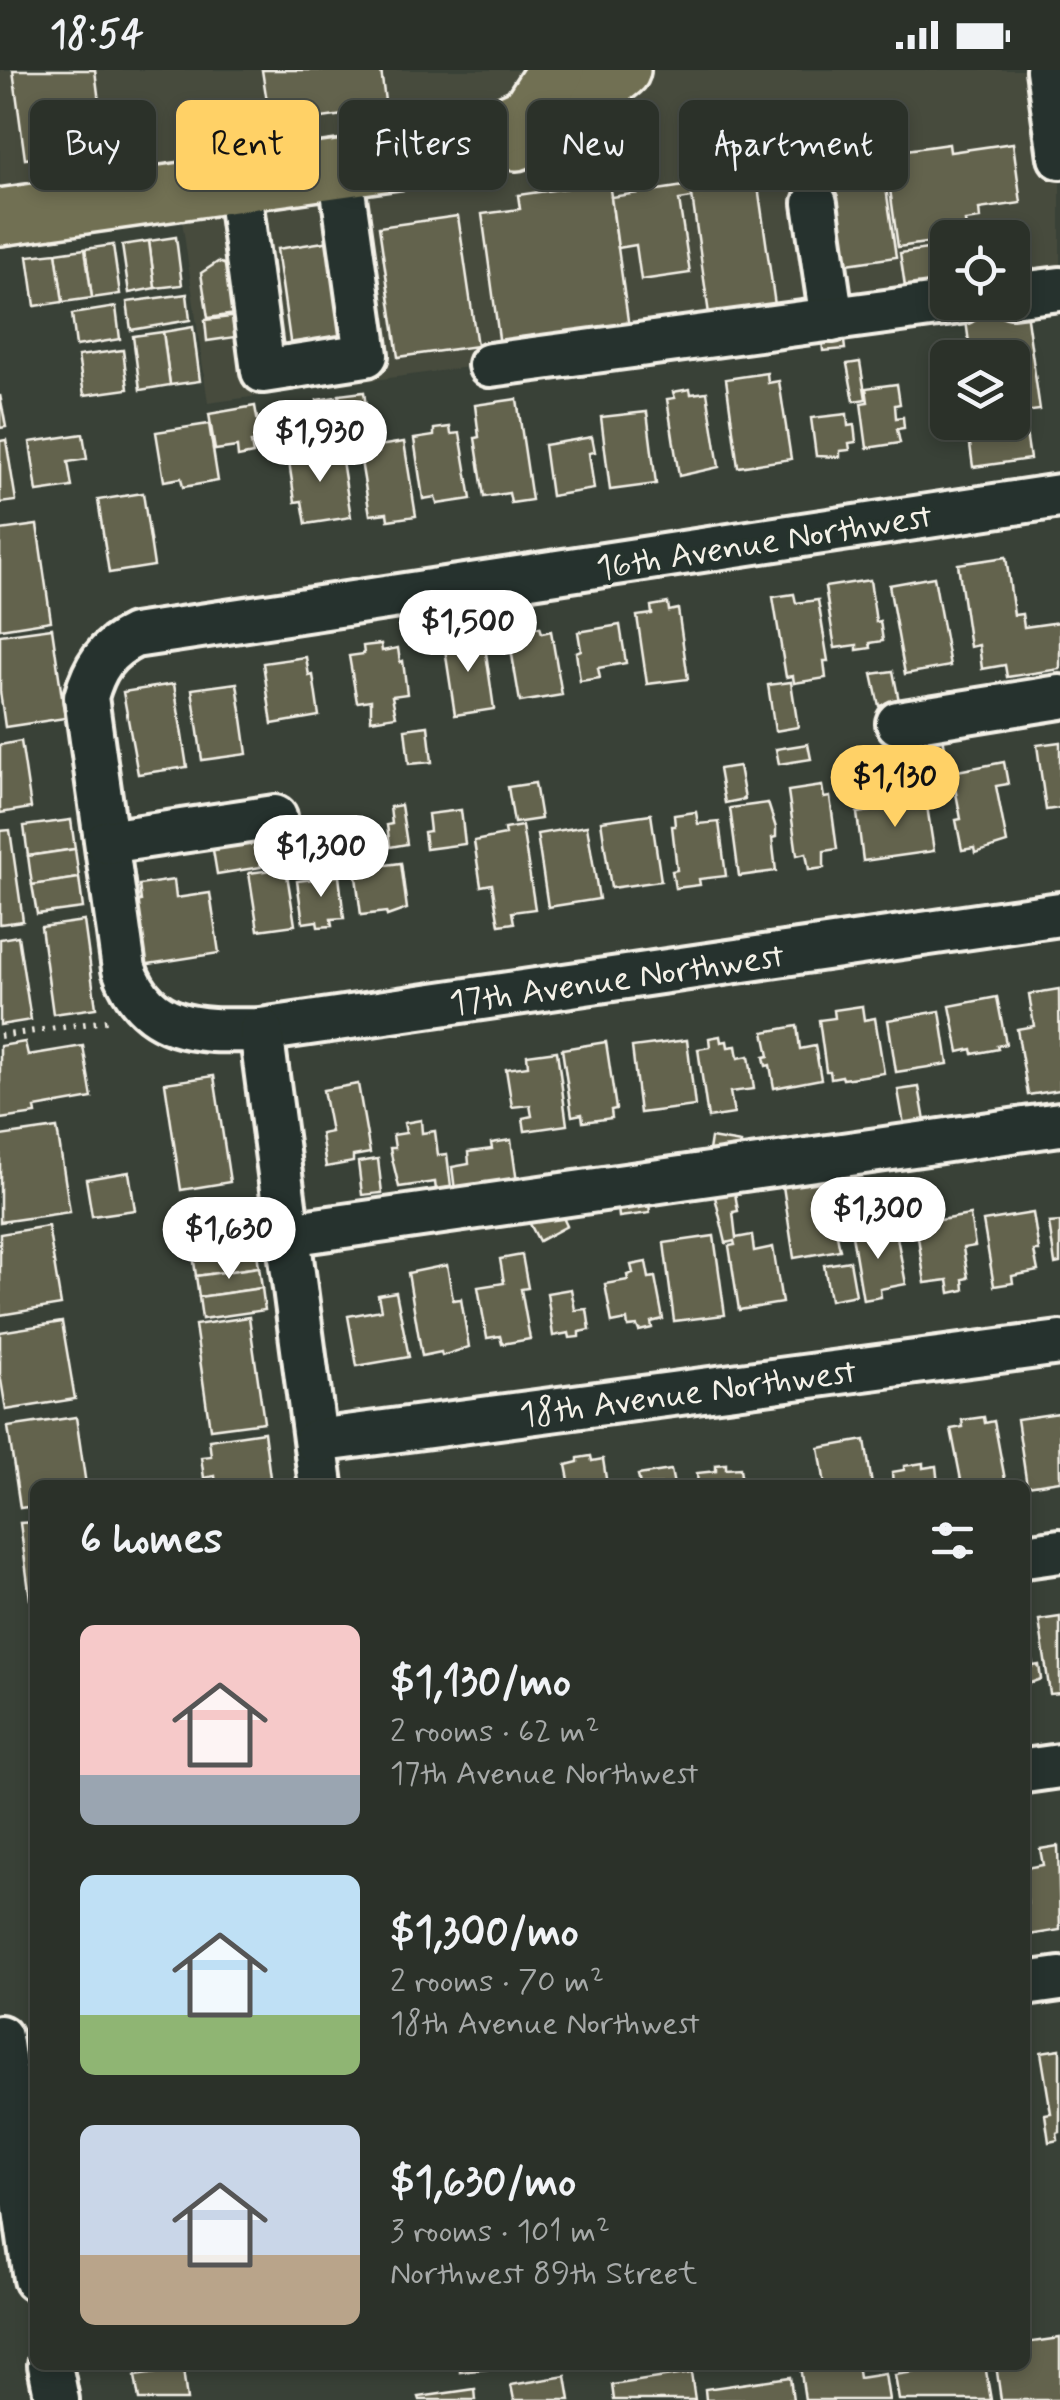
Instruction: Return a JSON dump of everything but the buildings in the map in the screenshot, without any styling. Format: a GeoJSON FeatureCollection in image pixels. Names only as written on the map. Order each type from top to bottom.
{"type":"FeatureCollection","features":[{"type":"Feature","properties":{"kind":"main road"},"geometry":{"type":"LineString","coordinates":[[507,124],[528,114],[556,70]]}},
{"type":"Feature","properties":{"kind":"main road"},"geometry":{"type":"LineString","coordinates":[[507,142],[533,137],[588,100],[622,70]]}},
{"type":"Feature","properties":{"kind":"main road"},"geometry":{"type":"LineString","coordinates":[[0,217],[190,190]]}},
{"type":"Feature","properties":{"kind":"street"},"geometry":{"type":"LineString","coordinates":[[1048,70],[1060,157]]}},
{"type":"Feature","properties":{"kind":"street"},"geometry":{"type":"LineString","coordinates":[[233,190],[263,371],[366,356],[343,190]]}},
{"type":"Feature","properties":{"kind":"street"},"geometry":{"type":"LineString","coordinates":[[814,203],[832,320]]}},
{"type":"Feature","properties":{"kind":"street"},"geometry":{"type":"LineString","coordinates":[[1030,293],[1060,289]]}},
{"type":"Feature","properties":{"kind":"street"},"geometry":{"type":"LineString","coordinates":[[490,366],[930,306]]}},
{"type":"Feature","properties":{"kind":"street","name":"16th Avenue Northwest"},"geometry":{"type":"LineString","coordinates":[[107,842],[86,697],[92,673],[105,655],[134,636],[1060,496]]}},
{"type":"Feature","properties":{"kind":"street"},"geometry":{"type":"LineString","coordinates":[[898,723],[1060,697]]}},
{"type":"Feature","properties":{"kind":"street"},"geometry":{"type":"LineString","coordinates":[[163,1018],[137,996],[124,969],[107,842],[275,816]]}},
{"type":"Feature","properties":{"kind":"street","name":"17th Avenue Northwest"},"geometry":{"type":"LineString","coordinates":[[163,1018],[210,1031],[261,1030],[1060,914]]}},
{"type":"Feature","properties":{"kind":"street"},"geometry":{"type":"LineString","coordinates":[[261,1030],[320,1480]]}},
{"type":"Feature","properties":{"kind":"street"},"geometry":{"type":"LineString","coordinates":[[288,1234],[1060,1124]]}},
{"type":"Feature","properties":{"kind":"street","name":"18th Avenue Northwest"},"geometry":{"type":"LineString","coordinates":[[316,1441],[1060,1343]]}},
{"type":"Feature","properties":{"kind":"street"},"geometry":{"type":"LineString","coordinates":[[1030,1555],[1060,1552]]}},
{"type":"Feature","properties":{"kind":"street"},"geometry":{"type":"LineString","coordinates":[[1030,1770],[1060,1766]]}},
{"type":"Feature","properties":{"kind":"street"},"geometry":{"type":"LineString","coordinates":[[1030,1983],[1060,1979]]}},
{"type":"Feature","properties":{"kind":"street"},"geometry":{"type":"LineString","coordinates":[[0,2038],[30,2245]]}},
{"type":"Feature","properties":{"kind":"street"},"geometry":{"type":"LineString","coordinates":[[51,2370],[57,2400]]}},
{"type":"Feature","properties":{"kind":"path"},"geometry":{"type":"LineString","coordinates":[[0,1036],[163,1018]]}},
{"type":"Feature","properties":{"kind":"shaded area"},"geometry":{"type":"Polygon","coordinates":[[[0,70],[1060,70],[1060,285],[1030,289],[1030,220],[930,220],[930,303],[208,403],[178,192],[0,217],[0,70]]]}}]}
